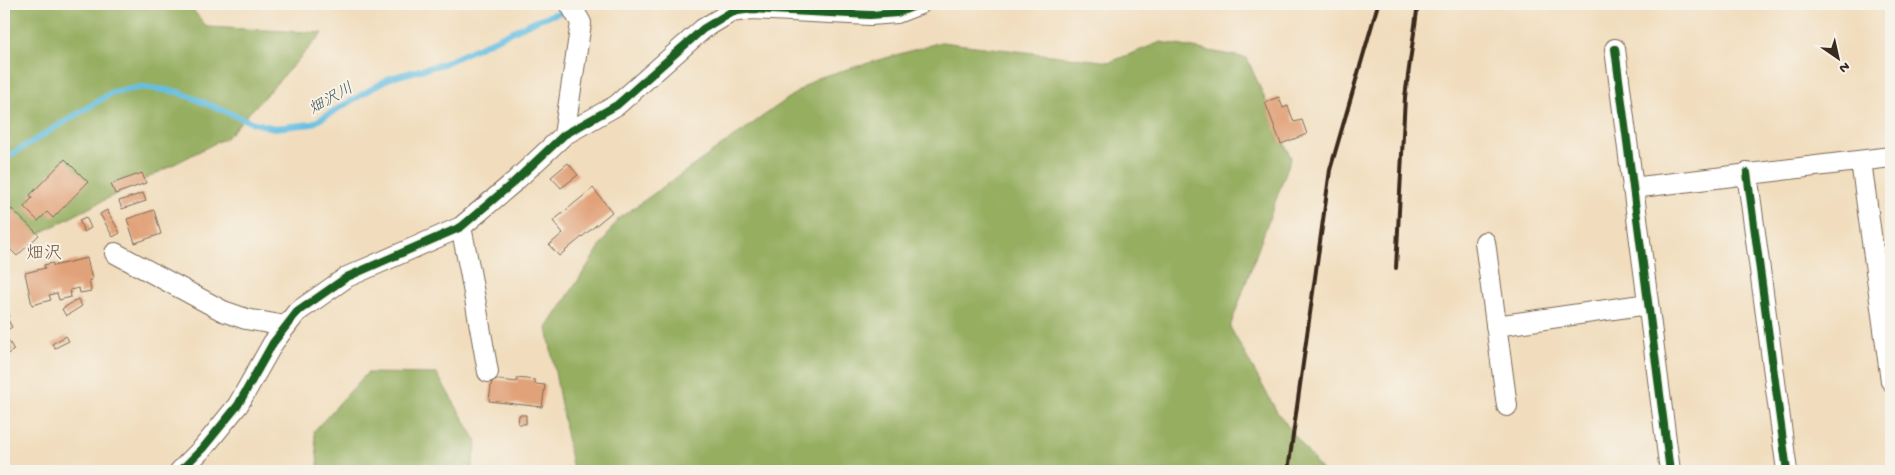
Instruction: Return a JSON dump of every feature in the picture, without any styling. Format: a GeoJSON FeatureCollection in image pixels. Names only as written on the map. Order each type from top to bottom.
{"type":"FeatureCollection","features":[{"type":"Feature","properties":{"kind":"street"},"geometry":{"type":"LineString","coordinates":[[564,135],[581,23],[570,4]]}},
{"type":"Feature","properties":{"kind":"street"},"geometry":{"type":"LineString","coordinates":[[164,471],[184,467],[238,405],[274,343],[297,312],[347,277],[461,227],[514,182],[564,135],[617,105],[703,29],[732,12],[752,9],[870,15],[897,12],[920,4]]}},
{"type":"Feature","properties":{"kind":"street"},"geometry":{"type":"LineString","coordinates":[[1615,48],[1670,471]]}},
{"type":"Feature","properties":{"kind":"street"},"geometry":{"type":"LineString","coordinates":[[1632,188],[1891,157]]}},
{"type":"Feature","properties":{"kind":"street"},"geometry":{"type":"LineString","coordinates":[[1860,161],[1891,381]]}},
{"type":"Feature","properties":{"kind":"street"},"geometry":{"type":"LineString","coordinates":[[1747,173],[1787,471]]}},
{"type":"Feature","properties":{"kind":"street"},"geometry":{"type":"LineString","coordinates":[[461,227],[488,372]]}},
{"type":"Feature","properties":{"kind":"street"},"geometry":{"type":"LineString","coordinates":[[1485,242],[1507,406]]}},
{"type":"Feature","properties":{"kind":"street"},"geometry":{"type":"LineString","coordinates":[[115,253],[223,311],[246,319],[286,326]]}},
{"type":"Feature","properties":{"kind":"street"},"geometry":{"type":"LineString","coordinates":[[1496,326],[1648,304]]}},
{"type":"Feature","properties":{"kind":"green space"},"geometry":{"type":"Polygon","coordinates":[[[4,4],[188,4],[207,27],[323,33],[227,137],[21,243],[4,241],[4,4]]]}},
{"type":"Feature","properties":{"kind":"green space"},"geometry":{"type":"Polygon","coordinates":[[[941,42],[1110,62],[1161,42],[1247,58],[1291,158],[1230,327],[1277,412],[1322,471],[573,471],[547,328],[618,219],[817,78],[941,42]]]}},
{"type":"Feature","properties":{"kind":"green space"},"geometry":{"type":"Polygon","coordinates":[[[367,373],[437,374],[477,442],[471,471],[319,471],[314,431],[367,373]]]}},
{"type":"Feature","properties":{"kind":"building"},"geometry":{"type":"Polygon","coordinates":[[[398,4],[414,4],[415,5],[400,10],[398,4]]]}},
{"type":"Feature","properties":{"kind":"building"},"geometry":{"type":"Polygon","coordinates":[[[1279,97],[1283,108],[1288,106],[1294,122],[1302,120],[1307,134],[1281,144],[1265,102],[1279,97]]]}},
{"type":"Feature","properties":{"kind":"building"},"geometry":{"type":"Polygon","coordinates":[[[65,159],[88,182],[53,218],[47,212],[38,221],[24,207],[32,198],[30,195],[65,159]]]}},
{"type":"Feature","properties":{"kind":"building"},"geometry":{"type":"Polygon","coordinates":[[[568,163],[578,175],[561,188],[551,177],[568,163]]]}},
{"type":"Feature","properties":{"kind":"building"},"geometry":{"type":"Polygon","coordinates":[[[142,173],[146,183],[115,194],[111,184],[142,173]]]}},
{"type":"Feature","properties":{"kind":"building"},"geometry":{"type":"Polygon","coordinates":[[[593,188],[612,212],[559,256],[549,245],[563,233],[553,221],[593,188]]]}},
{"type":"Feature","properties":{"kind":"building"},"geometry":{"type":"Polygon","coordinates":[[[143,193],[146,201],[122,209],[119,201],[143,193]]]}},
{"type":"Feature","properties":{"kind":"building"},"geometry":{"type":"Polygon","coordinates":[[[12,209],[39,235],[17,256],[4,243],[4,218],[12,209]]]}},
{"type":"Feature","properties":{"kind":"building"},"geometry":{"type":"Polygon","coordinates":[[[107,210],[120,233],[113,237],[100,214],[107,210]]]}},
{"type":"Feature","properties":{"kind":"building"},"geometry":{"type":"Polygon","coordinates":[[[154,210],[161,234],[135,243],[127,219],[154,210]]]}},
{"type":"Feature","properties":{"kind":"building"},"geometry":{"type":"Polygon","coordinates":[[[86,217],[91,228],[84,232],[79,220],[86,217]]]}},
{"type":"Feature","properties":{"kind":"building"},"geometry":{"type":"Polygon","coordinates":[[[87,258],[92,280],[89,280],[91,291],[80,293],[79,288],[70,290],[71,297],[59,300],[57,293],[49,295],[51,300],[32,305],[25,273],[45,268],[44,265],[53,263],[53,266],[87,258]]]}},
{"type":"Feature","properties":{"kind":"building"},"geometry":{"type":"Polygon","coordinates":[[[78,299],[82,306],[66,316],[62,309],[78,299]]]}},
{"type":"Feature","properties":{"kind":"building"},"geometry":{"type":"Polygon","coordinates":[[[4,307],[12,327],[4,332],[4,307]]]}},
{"type":"Feature","properties":{"kind":"building"},"geometry":{"type":"Polygon","coordinates":[[[66,336],[69,341],[55,348],[52,344],[66,336]]]}},
{"type":"Feature","properties":{"kind":"building"},"geometry":{"type":"Polygon","coordinates":[[[7,338],[14,350],[4,356],[4,340],[7,338]]]}},
{"type":"Feature","properties":{"kind":"building"},"geometry":{"type":"Polygon","coordinates":[[[517,378],[535,380],[535,384],[545,385],[542,407],[489,401],[492,379],[517,382],[517,378]]]}},
{"type":"Feature","properties":{"kind":"building"},"geometry":{"type":"Polygon","coordinates":[[[519,415],[526,415],[526,424],[518,424],[519,415]]]}},
{"type":"Feature","properties":{"kind":"waterway","name":"畑沢川"},"geometry":{"type":"LineString","coordinates":[[4,159],[113,92],[143,87],[178,92],[251,122],[274,128],[312,124],[390,78],[443,64],[539,19],[588,4]]}},
{"type":"Feature","properties":{"kind":"railway"},"geometry":{"type":"LineString","coordinates":[[1288,471],[1330,170],[1378,4]]}},
{"type":"Feature","properties":{"kind":"railway"},"geometry":{"type":"LineString","coordinates":[[1396,268],[1405,97],[1418,4]]}},
{"type":"Feature","properties":{"kind":"cycle path"},"geometry":{"type":"LineString","coordinates":[[180,471],[203,448],[238,405],[273,343],[297,312],[347,277],[461,227],[514,182],[564,135],[617,105],[703,29],[731,12],[752,9],[870,15],[897,13],[920,4]]}},
{"type":"Feature","properties":{"kind":"cycle path"},"geometry":{"type":"LineString","coordinates":[[1615,49],[1670,471]]}},
{"type":"Feature","properties":{"kind":"cycle path"},"geometry":{"type":"LineString","coordinates":[[1747,173],[1787,471]]}},
{"type":"Feature","properties":{"kind":"district","name":"畑沢"},"geometry":{"type":"Point","coordinates":[44,252]}}]}
